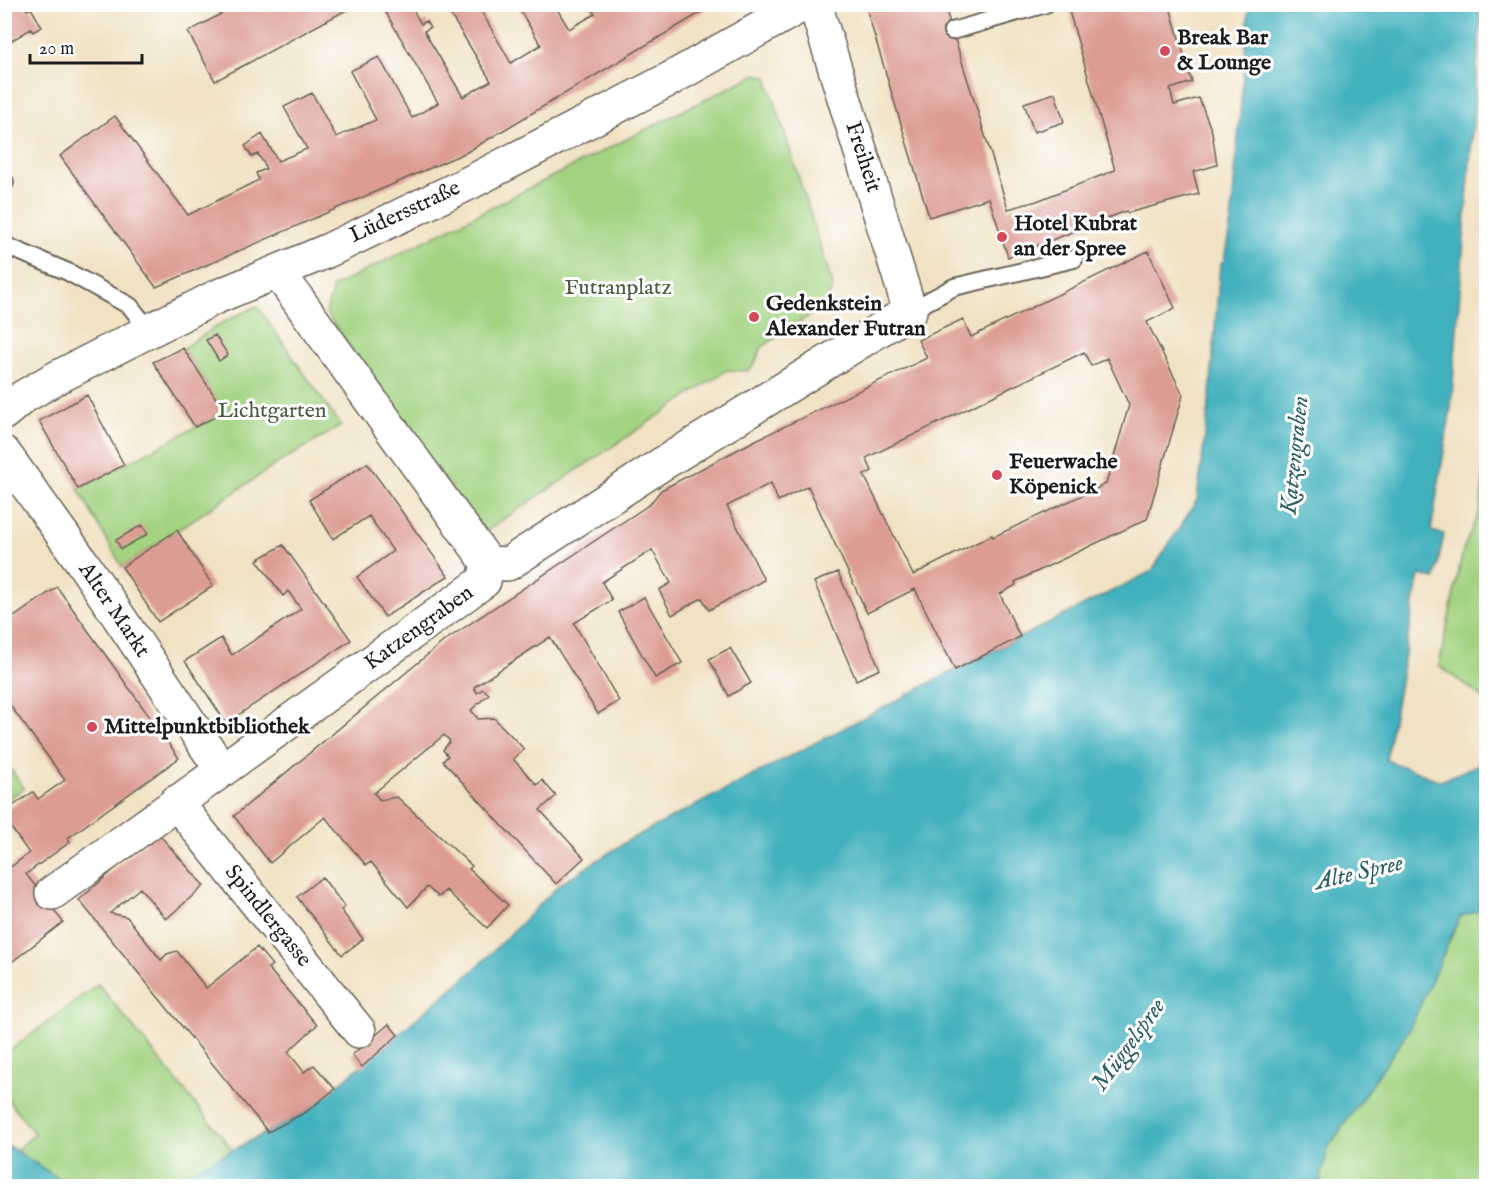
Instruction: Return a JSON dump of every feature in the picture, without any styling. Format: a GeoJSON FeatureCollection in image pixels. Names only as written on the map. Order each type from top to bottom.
{"type":"FeatureCollection","features":[{"type":"Feature","properties":{"kind":"street","name":"Lüdersstraße"},"geometry":{"type":"LineString","coordinates":[[4,413],[23,397],[54,379],[149,330],[216,297],[278,272],[471,182],[670,78],[804,4]]}},
{"type":"Feature","properties":{"kind":"street","name":"Freiheit"},"geometry":{"type":"LineString","coordinates":[[815,4],[910,311]]}},
{"type":"Feature","properties":{"kind":"street"},"geometry":{"type":"LineString","coordinates":[[278,272],[488,562]]}},
{"type":"Feature","properties":{"kind":"street","name":"Katzengraben"},"geometry":{"type":"LineString","coordinates":[[52,893],[484,581],[488,562],[508,564],[671,458],[910,311]]}},
{"type":"Feature","properties":{"kind":"street","name":"Alter Markt"},"geometry":{"type":"LineString","coordinates":[[4,453],[82,562],[221,769]]}},
{"type":"Feature","properties":{"kind":"street","name":"Spindlergasse"},"geometry":{"type":"LineString","coordinates":[[176,802],[359,1031]]}},
{"type":"Feature","properties":{"kind":"lane"},"geometry":{"type":"LineString","coordinates":[[952,31],[1046,4]]}},
{"type":"Feature","properties":{"kind":"lane"},"geometry":{"type":"LineString","coordinates":[[4,244],[68,272],[130,306],[149,330]]}},
{"type":"Feature","properties":{"kind":"lane"},"geometry":{"type":"LineString","coordinates":[[910,311],[954,287],[1074,259]]}},
{"type":"Feature","properties":{"kind":"green space","name":"Futranplatz"},"geometry":{"type":"Polygon","coordinates":[[[756,74],[767,77],[833,286],[825,305],[762,347],[754,365],[747,371],[727,370],[483,533],[326,313],[333,287],[756,74]]]}},
{"type":"Feature","properties":{"kind":"green space","name":"Lichtgarten"},"geometry":{"type":"Polygon","coordinates":[[[257,306],[341,426],[280,462],[122,567],[78,489],[224,412],[183,348],[222,323],[257,306]]]}},
{"type":"Feature","properties":{"kind":"green space"},"geometry":{"type":"Polygon","coordinates":[[[1486,459],[1486,700],[1439,666],[1463,550],[1480,510],[1486,459]]]}},
{"type":"Feature","properties":{"kind":"green space"},"geometry":{"type":"Polygon","coordinates":[[[5,761],[24,788],[4,801],[5,761]]]}},
{"type":"Feature","properties":{"kind":"green space"},"geometry":{"type":"Polygon","coordinates":[[[1486,908],[1486,1186],[1319,1186],[1328,1148],[1409,1030],[1460,916],[1486,908]]]}},
{"type":"Feature","properties":{"kind":"green space"},"geometry":{"type":"Polygon","coordinates":[[[98,984],[233,1150],[164,1186],[71,1186],[15,1151],[35,1134],[5,1096],[5,1054],[98,984]]]}},
{"type":"Feature","properties":{"kind":"water"},"geometry":{"type":"Polygon","coordinates":[[[1249,5],[1482,5],[1451,408],[1431,531],[1444,534],[1435,579],[1419,575],[1386,760],[1441,781],[1486,761],[1486,908],[1460,917],[1409,1030],[1328,1148],[1319,1186],[163,1186],[306,1112],[476,968],[560,884],[629,840],[955,670],[1152,571],[1197,500],[1210,395],[1220,264],[1224,261],[1231,221],[1249,5]]]}},
{"type":"Feature","properties":{"kind":"water"},"geometry":{"type":"Polygon","coordinates":[[[5,1144],[71,1186],[5,1186],[5,1144]]]}},
{"type":"Feature","properties":{"kind":"building"},"geometry":{"type":"Polygon","coordinates":[[[4,4],[24,4],[27,10],[31,8],[42,27],[33,32],[31,29],[4,45],[4,4]]]}},
{"type":"Feature","properties":{"kind":"building"},"geometry":{"type":"Polygon","coordinates":[[[239,4],[351,4],[352,7],[215,81],[188,32],[239,4]]]}},
{"type":"Feature","properties":{"kind":"building"},"geometry":{"type":"Polygon","coordinates":[[[381,4],[410,4],[421,24],[426,21],[430,28],[424,31],[463,97],[491,81],[444,4],[477,4],[511,63],[541,45],[516,4],[554,4],[569,29],[595,14],[589,4],[715,4],[467,152],[156,287],[60,156],[115,116],[188,215],[259,180],[256,173],[266,169],[264,164],[258,154],[252,157],[245,146],[262,134],[278,161],[307,149],[284,107],[312,93],[336,137],[376,120],[350,71],[379,57],[412,118],[438,103],[381,4]]]}},
{"type":"Feature","properties":{"kind":"building"},"geometry":{"type":"Polygon","coordinates":[[[865,4],[944,4],[1008,209],[1037,201],[1115,170],[1067,4],[1169,4],[1192,82],[1170,89],[1174,105],[1199,98],[1212,132],[1217,165],[1193,172],[1199,194],[1127,213],[1126,211],[1008,257],[989,198],[929,217],[865,4]]]}},
{"type":"Feature","properties":{"kind":"building"},"geometry":{"type":"Polygon","coordinates":[[[1055,93],[1064,122],[1034,132],[1024,103],[1055,93]]]}},
{"type":"Feature","properties":{"kind":"building"},"geometry":{"type":"Polygon","coordinates":[[[1148,251],[1175,308],[1147,322],[1183,395],[1147,519],[1015,582],[1016,585],[1000,594],[1020,637],[955,670],[915,589],[867,613],[808,486],[778,501],[771,483],[727,506],[764,580],[709,610],[702,598],[672,615],[659,590],[671,583],[652,550],[602,582],[612,600],[574,623],[619,701],[598,714],[550,637],[474,687],[477,693],[483,689],[489,694],[471,710],[478,719],[494,718],[524,749],[513,759],[537,785],[542,780],[556,796],[540,810],[584,858],[556,884],[443,761],[448,756],[443,750],[450,741],[444,735],[374,793],[380,800],[397,797],[472,866],[469,869],[508,905],[487,928],[446,890],[439,897],[427,887],[408,907],[371,862],[366,865],[325,817],[270,863],[234,816],[444,641],[650,504],[661,490],[754,441],[927,358],[918,340],[963,319],[971,337],[1148,251]],[[1084,352],[866,458],[872,471],[864,475],[913,575],[992,535],[993,537],[1106,484],[1129,405],[1107,358],[1091,366],[1084,352]]]}},
{"type":"Feature","properties":{"kind":"building"},"geometry":{"type":"Polygon","coordinates":[[[215,335],[228,355],[219,361],[206,340],[215,335]]]}},
{"type":"Feature","properties":{"kind":"building"},"geometry":{"type":"Polygon","coordinates":[[[183,348],[225,412],[195,427],[153,362],[183,348]]]}},
{"type":"Feature","properties":{"kind":"building"},"geometry":{"type":"Polygon","coordinates":[[[87,395],[124,465],[78,489],[39,421],[87,395]]]}},
{"type":"Feature","properties":{"kind":"building"},"geometry":{"type":"Polygon","coordinates":[[[367,463],[448,576],[385,617],[357,577],[393,551],[369,516],[333,539],[309,500],[367,463]]]}},
{"type":"Feature","properties":{"kind":"building"},"geometry":{"type":"Polygon","coordinates":[[[142,525],[148,534],[121,549],[116,540],[142,525]]]}},
{"type":"Feature","properties":{"kind":"building"},"geometry":{"type":"Polygon","coordinates":[[[177,530],[213,586],[158,622],[122,567],[177,530]]]}},
{"type":"Feature","properties":{"kind":"building"},"geometry":{"type":"Polygon","coordinates":[[[283,545],[351,640],[226,723],[185,661],[221,638],[232,655],[301,609],[288,591],[283,596],[257,560],[283,545]]]}},
{"type":"Feature","properties":{"kind":"building"},"geometry":{"type":"Polygon","coordinates":[[[838,572],[880,669],[856,680],[814,582],[838,572]]]}},
{"type":"Feature","properties":{"kind":"building","name":"Mittelpunktbibliothek"},"geometry":{"type":"Polygon","coordinates":[[[57,587],[179,758],[68,838],[70,842],[26,874],[63,922],[4,968],[4,872],[29,853],[4,818],[4,812],[33,792],[38,799],[65,780],[4,697],[4,624],[57,587]]]}},
{"type":"Feature","properties":{"kind":"building"},"geometry":{"type":"Polygon","coordinates":[[[644,597],[682,663],[655,678],[618,612],[644,597]]]}},
{"type":"Feature","properties":{"kind":"building"},"geometry":{"type":"Polygon","coordinates":[[[730,648],[751,683],[729,696],[709,659],[730,648]]]}},
{"type":"Feature","properties":{"kind":"building"},"geometry":{"type":"Polygon","coordinates":[[[157,832],[204,886],[166,919],[140,888],[110,913],[127,917],[161,960],[167,954],[177,951],[206,988],[257,947],[272,965],[268,968],[317,1025],[288,1052],[304,1072],[314,1065],[335,1089],[306,1112],[268,1132],[79,900],[157,832]]]}},
{"type":"Feature","properties":{"kind":"building"},"geometry":{"type":"Polygon","coordinates":[[[322,877],[345,907],[341,910],[363,939],[342,955],[297,897],[322,877]]]}},
{"type":"Feature","properties":{"kind":"building"},"geometry":{"type":"Polygon","coordinates":[[[389,1024],[398,1035],[362,1067],[352,1055],[389,1024]]]}},
{"type":"Feature","properties":{"kind":"place","name":"Break Bar & Lounge"},"geometry":{"type":"Point","coordinates":[1165,51]}},
{"type":"Feature","properties":{"kind":"place","name":"Hotel Kubrat an der Spree"},"geometry":{"type":"Point","coordinates":[1002,237]}},
{"type":"Feature","properties":{"kind":"place","name":"Gedenkstein Alexander Futran"},"geometry":{"type":"Point","coordinates":[754,317]}},
{"type":"Feature","properties":{"kind":"place","name":"Feuerwache Köpenick"},"geometry":{"type":"Point","coordinates":[997,475]}},
{"type":"Feature","properties":{"kind":"place","name":"Mittelpunktbibliothek"},"geometry":{"type":"Point","coordinates":[92,727]}},
{"type":"Feature","properties":{"kind":"water label","name":"Alte Spree"},"geometry":{"type":"Point","coordinates":[1359,873]}},
{"type":"Feature","properties":{"kind":"water label","name":"Müggelspree"},"geometry":{"type":"Point","coordinates":[1129,1045]}}]}
